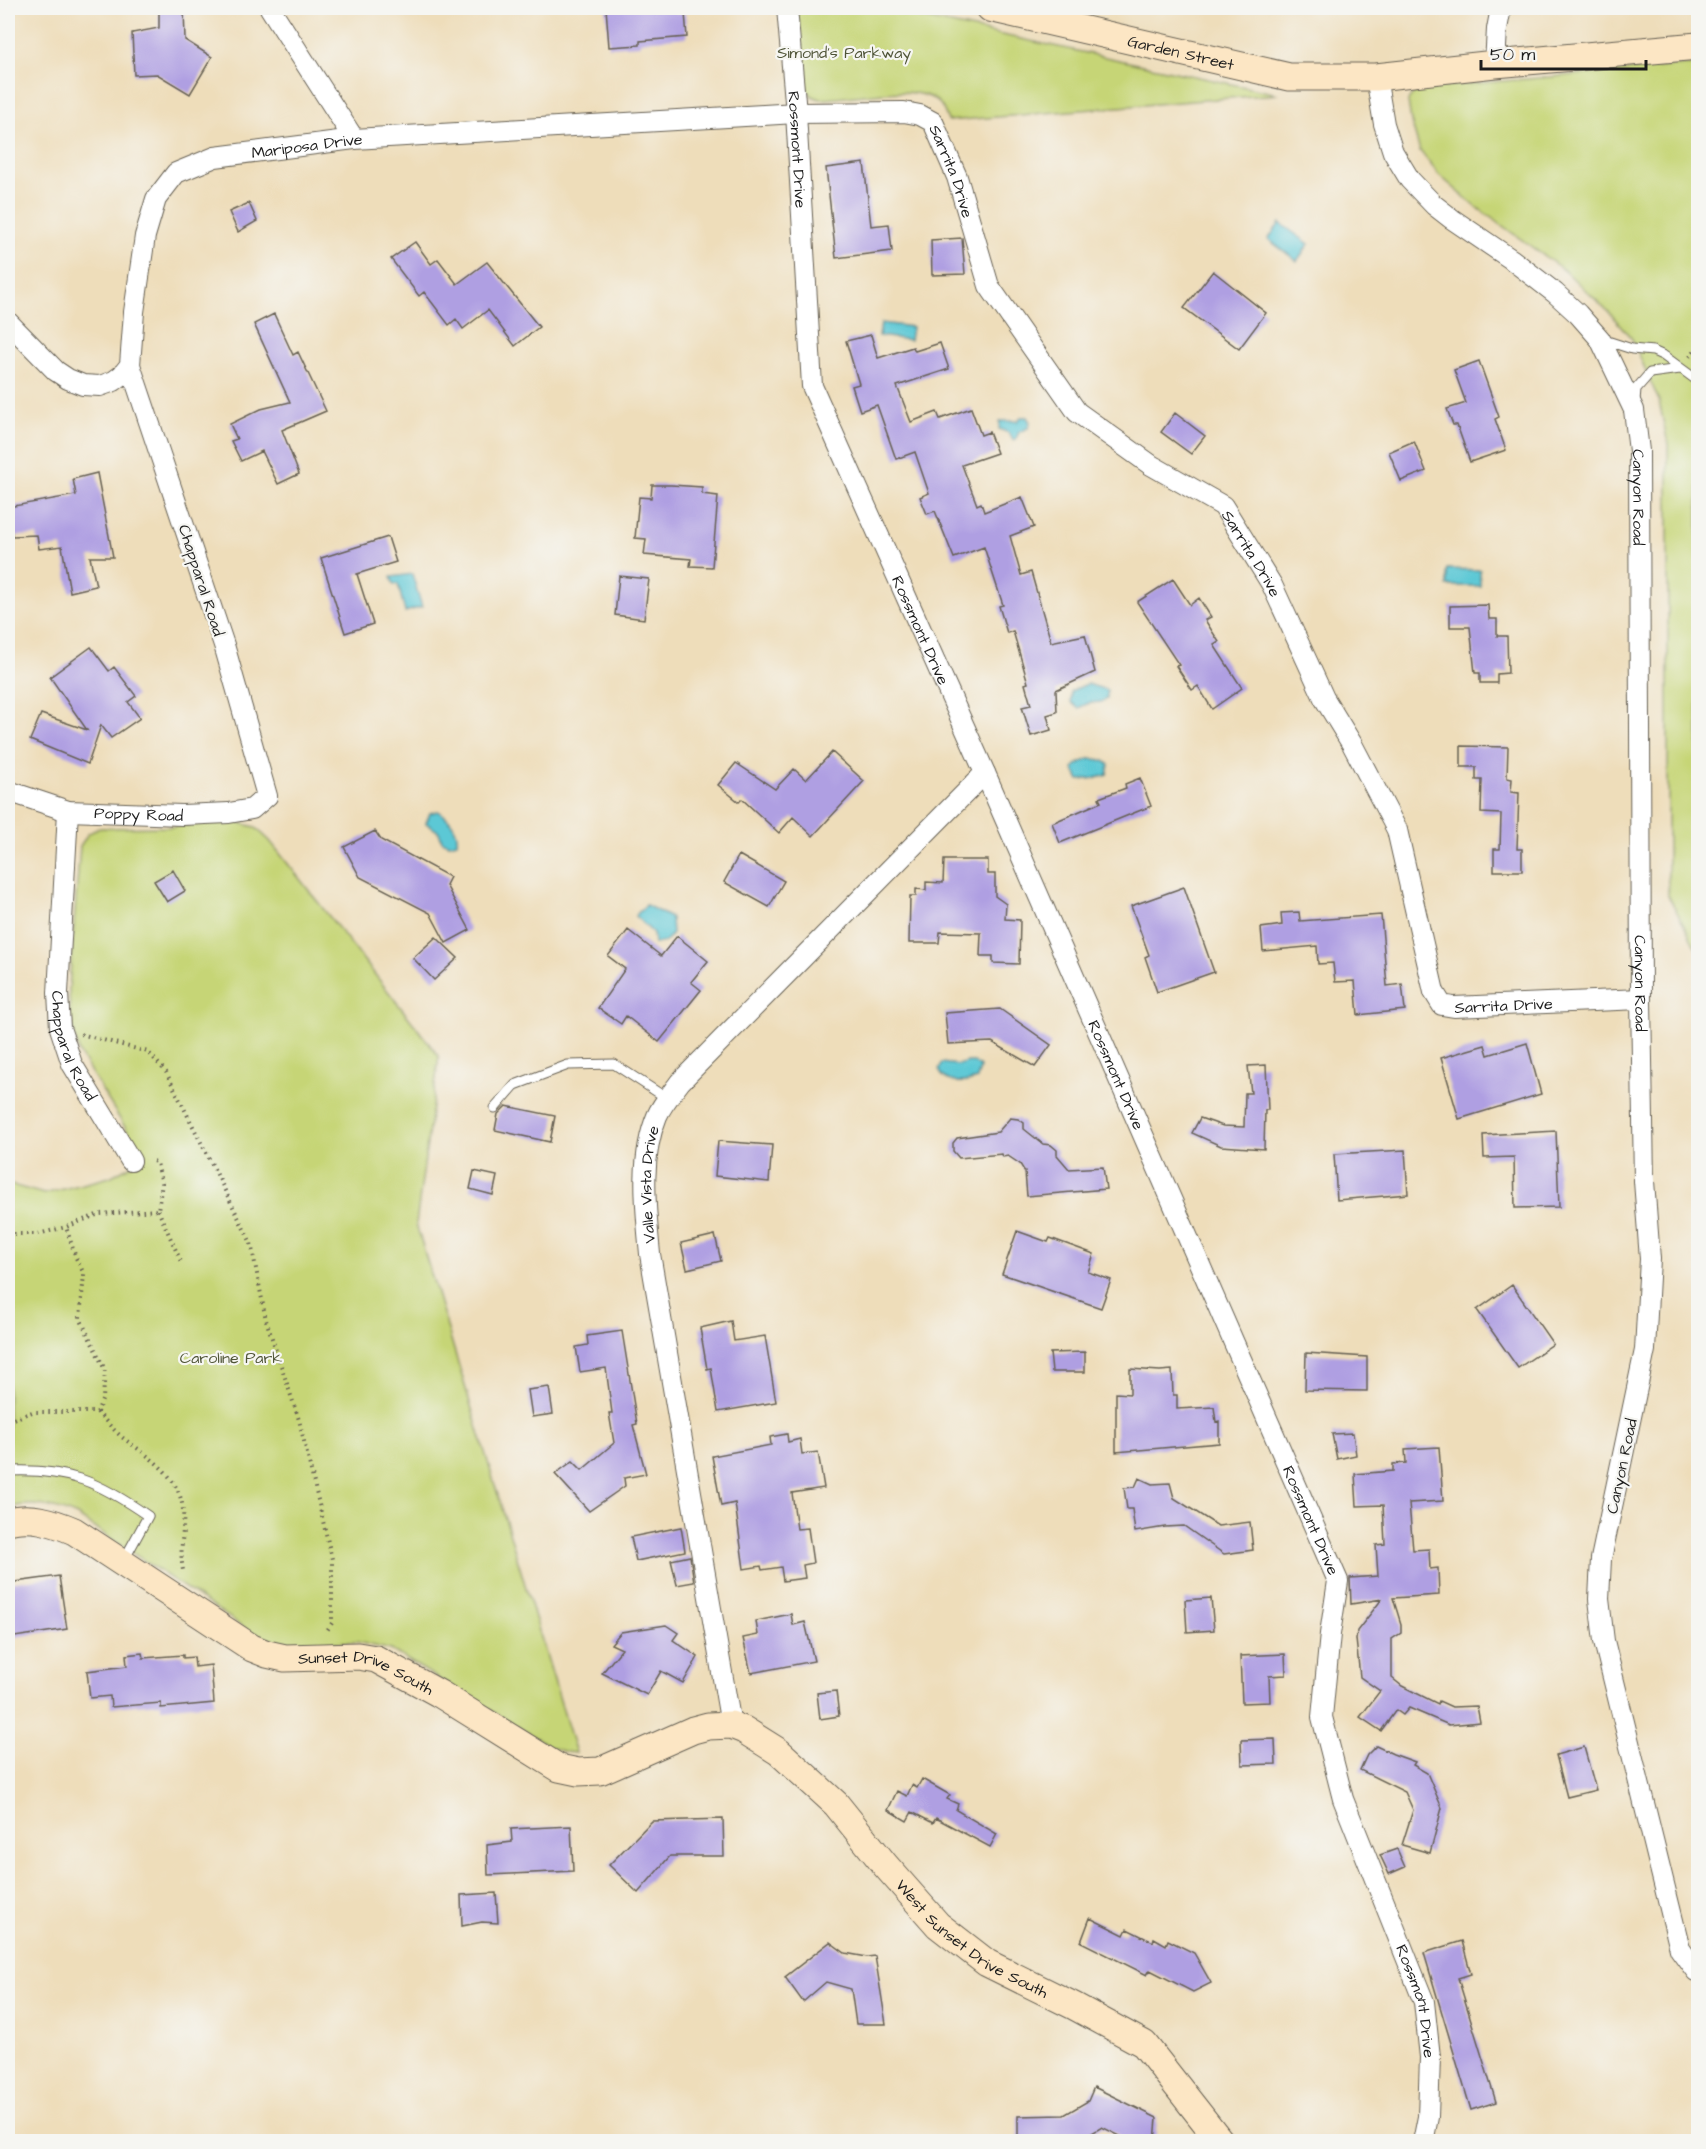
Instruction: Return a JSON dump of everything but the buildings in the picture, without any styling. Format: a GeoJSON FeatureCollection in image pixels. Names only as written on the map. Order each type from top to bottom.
{"type":"FeatureCollection","features":[{"type":"Feature","properties":{"kind":"street"},"geometry":{"type":"LineString","coordinates":[[270,8],[354,139]]}},
{"type":"Feature","properties":{"kind":"street","name":"Rossmont Drive"},"geometry":{"type":"LineString","coordinates":[[787,8],[796,113],[812,386],[985,772],[1338,1581],[1322,1717],[1343,1799],[1424,2002],[1430,2057],[1428,2117],[1423,2142]]}},
{"type":"Feature","properties":{"kind":"street","name":"Garden Street"},"geometry":{"type":"LineString","coordinates":[[990,8],[1289,77],[1376,77]]}},
{"type":"Feature","properties":{"kind":"street"},"geometry":{"type":"LineString","coordinates":[[1495,64],[1501,8]]}},
{"type":"Feature","properties":{"kind":"street"},"geometry":{"type":"LineString","coordinates":[[1376,77],[1698,46]]}},
{"type":"Feature","properties":{"kind":"street","name":"Canyon Road"},"geometry":{"type":"LineString","coordinates":[[1376,77],[1384,124],[1390,143],[1410,180],[1434,205],[1555,292],[1578,314],[1600,339],[1634,410],[1639,462],[1644,1181],[1650,1259],[1645,1350],[1601,1559],[1599,1599],[1606,1653],[1680,1949],[1698,1971]]}},
{"type":"Feature","properties":{"kind":"street","name":"Sarrita Drive"},"geometry":{"type":"LineString","coordinates":[[796,113],[904,111],[920,115],[933,122],[957,177],[989,286],[1077,412],[1151,465],[1223,506],[1272,585],[1324,698],[1352,744],[1397,830],[1434,992],[1442,1005],[1454,1007],[1641,999]]}},
{"type":"Feature","properties":{"kind":"street","name":"Mariposa Drive"},"geometry":{"type":"LineString","coordinates":[[130,365],[134,312],[145,236],[156,199],[176,173],[215,157],[354,139],[796,113]]}},
{"type":"Feature","properties":{"kind":"street"},"geometry":{"type":"LineString","coordinates":[[8,322],[56,371],[83,385],[100,386],[114,381],[123,375],[130,365]]}},
{"type":"Feature","properties":{"kind":"street","name":"Chapparal Road"},"geometry":{"type":"LineString","coordinates":[[130,365],[224,645],[267,796]]}},
{"type":"Feature","properties":{"kind":"street","name":"Valle Vista Drive"},"geometry":{"type":"LineString","coordinates":[[731,1725],[650,1254],[646,1213],[646,1161],[650,1137],[657,1114],[680,1082],[985,772]]}},
{"type":"Feature","properties":{"kind":"street","name":"Poppy Road"},"geometry":{"type":"LineString","coordinates":[[8,791],[68,811],[182,814],[229,813],[252,809],[267,796]]}},
{"type":"Feature","properties":{"kind":"street","name":"Chapparal Road"},"geometry":{"type":"LineString","coordinates":[[68,811],[58,993],[60,1028],[72,1064],[131,1161]]}},
{"type":"Feature","properties":{"kind":"street","name":"Sunset Drive South"},"geometry":{"type":"LineString","coordinates":[[8,1521],[29,1519],[56,1523],[79,1534],[252,1648],[267,1654],[285,1658],[358,1656],[376,1659],[440,1694],[559,1768],[578,1772],[600,1771],[693,1730],[708,1726],[731,1725]]}},
{"type":"Feature","properties":{"kind":"street","name":"West Sunset Drive South"},"geometry":{"type":"LineString","coordinates":[[731,1725],[744,1730],[779,1752],[836,1804],[885,1865],[938,1925],[987,1963],[1144,2044],[1221,2142]]}},
{"type":"Feature","properties":{"kind":"lane"},"geometry":{"type":"LineString","coordinates":[[1600,339],[1632,349],[1653,351],[1664,356],[1698,381]]}},
{"type":"Feature","properties":{"kind":"lane"},"geometry":{"type":"LineString","coordinates":[[1634,410],[1636,389],[1650,373],[1680,369]]}},
{"type":"Feature","properties":{"kind":"lane"},"geometry":{"type":"LineString","coordinates":[[495,1108],[515,1085],[568,1065],[614,1064],[668,1099]]}},
{"type":"Feature","properties":{"kind":"lane"},"geometry":{"type":"LineString","coordinates":[[8,1471],[33,1470],[59,1473],[88,1481],[117,1495],[148,1516],[122,1563]]}},
{"type":"Feature","properties":{"kind":"path"},"geometry":{"type":"LineString","coordinates":[[60,1028],[148,1052],[166,1072],[251,1243],[266,1320],[299,1420],[332,1559],[332,1623],[325,1635]]}},
{"type":"Feature","properties":{"kind":"path"},"geometry":{"type":"LineString","coordinates":[[131,1161],[143,1156],[157,1163],[162,1183],[158,1210],[182,1264]]}},
{"type":"Feature","properties":{"kind":"path"},"geometry":{"type":"LineString","coordinates":[[8,1234],[38,1234],[66,1227],[99,1214],[158,1210]]}},
{"type":"Feature","properties":{"kind":"path"},"geometry":{"type":"LineString","coordinates":[[66,1227],[84,1275],[80,1318],[105,1371],[103,1398],[97,1412]]}},
{"type":"Feature","properties":{"kind":"path"},"geometry":{"type":"LineString","coordinates":[[8,1420],[32,1412],[97,1412],[126,1440],[146,1453],[157,1463],[180,1493],[183,1509],[181,1560],[183,1573],[189,1582]]}},
{"type":"Feature","properties":{"kind":"path"},"geometry":{"type":"LineString","coordinates":[[8,1443],[16,1451]]}},
{"type":"Feature","properties":{"kind":"green space","name":"Simond's Parkway"},"geometry":{"type":"Polygon","coordinates":[[[800,8],[876,8],[1278,94],[948,121],[940,104],[930,97],[916,93],[883,93],[820,99],[812,96],[803,85],[797,16],[800,8]]]}},
{"type":"Feature","properties":{"kind":"green space"},"geometry":{"type":"Polygon","coordinates":[[[1698,64],[1698,952],[1668,895],[1668,444],[1659,401],[1632,339],[1609,312],[1565,271],[1475,206],[1439,175],[1420,151],[1408,101],[1413,94],[1426,88],[1698,64]]]}},
{"type":"Feature","properties":{"kind":"green space","name":"Caroline Park"},"geometry":{"type":"Polygon","coordinates":[[[233,821],[255,827],[270,841],[439,1056],[416,1224],[576,1753],[551,1747],[391,1650],[357,1642],[274,1641],[254,1634],[77,1516],[43,1506],[26,1505],[8,1508],[8,1184],[44,1194],[110,1177],[144,1158],[79,1053],[70,1017],[69,989],[80,846],[88,834],[98,828],[170,827],[233,821]]]}},
{"type":"Feature","properties":{"kind":"water"},"geometry":{"type":"Polygon","coordinates":[[[1280,223],[1309,244],[1297,261],[1268,239],[1280,223]]]}},
{"type":"Feature","properties":{"kind":"water"},"geometry":{"type":"Polygon","coordinates":[[[881,323],[912,327],[910,340],[879,336],[881,323]]]}},
{"type":"Feature","properties":{"kind":"water"},"geometry":{"type":"Polygon","coordinates":[[[1021,417],[1027,417],[1030,422],[1028,428],[1019,432],[1016,439],[1013,440],[1009,433],[999,429],[1000,421],[1017,421],[1021,417]]]}},
{"type":"Feature","properties":{"kind":"water"},"geometry":{"type":"Polygon","coordinates":[[[1447,569],[1480,570],[1480,586],[1447,586],[1447,569]]]}},
{"type":"Feature","properties":{"kind":"water"},"geometry":{"type":"Polygon","coordinates":[[[412,574],[422,607],[405,612],[398,584],[394,585],[391,577],[412,574]]]}},
{"type":"Feature","properties":{"kind":"water"},"geometry":{"type":"Polygon","coordinates":[[[1087,684],[1107,690],[1107,698],[1101,702],[1089,703],[1078,708],[1071,702],[1071,691],[1087,684]]]}},
{"type":"Feature","properties":{"kind":"water"},"geometry":{"type":"Polygon","coordinates":[[[1089,759],[1107,763],[1109,765],[1107,775],[1079,780],[1074,770],[1076,765],[1089,759]]]}},
{"type":"Feature","properties":{"kind":"water"},"geometry":{"type":"Polygon","coordinates":[[[438,811],[452,824],[457,842],[449,844],[442,841],[439,832],[426,823],[430,813],[438,811]]]}},
{"type":"Feature","properties":{"kind":"water"},"geometry":{"type":"Polygon","coordinates":[[[646,905],[671,918],[672,934],[665,942],[654,944],[653,933],[635,916],[646,905]]]}},
{"type":"Feature","properties":{"kind":"water"},"geometry":{"type":"Polygon","coordinates":[[[974,1062],[980,1067],[977,1079],[966,1082],[950,1081],[939,1070],[942,1063],[958,1065],[974,1062]]]}}]}
